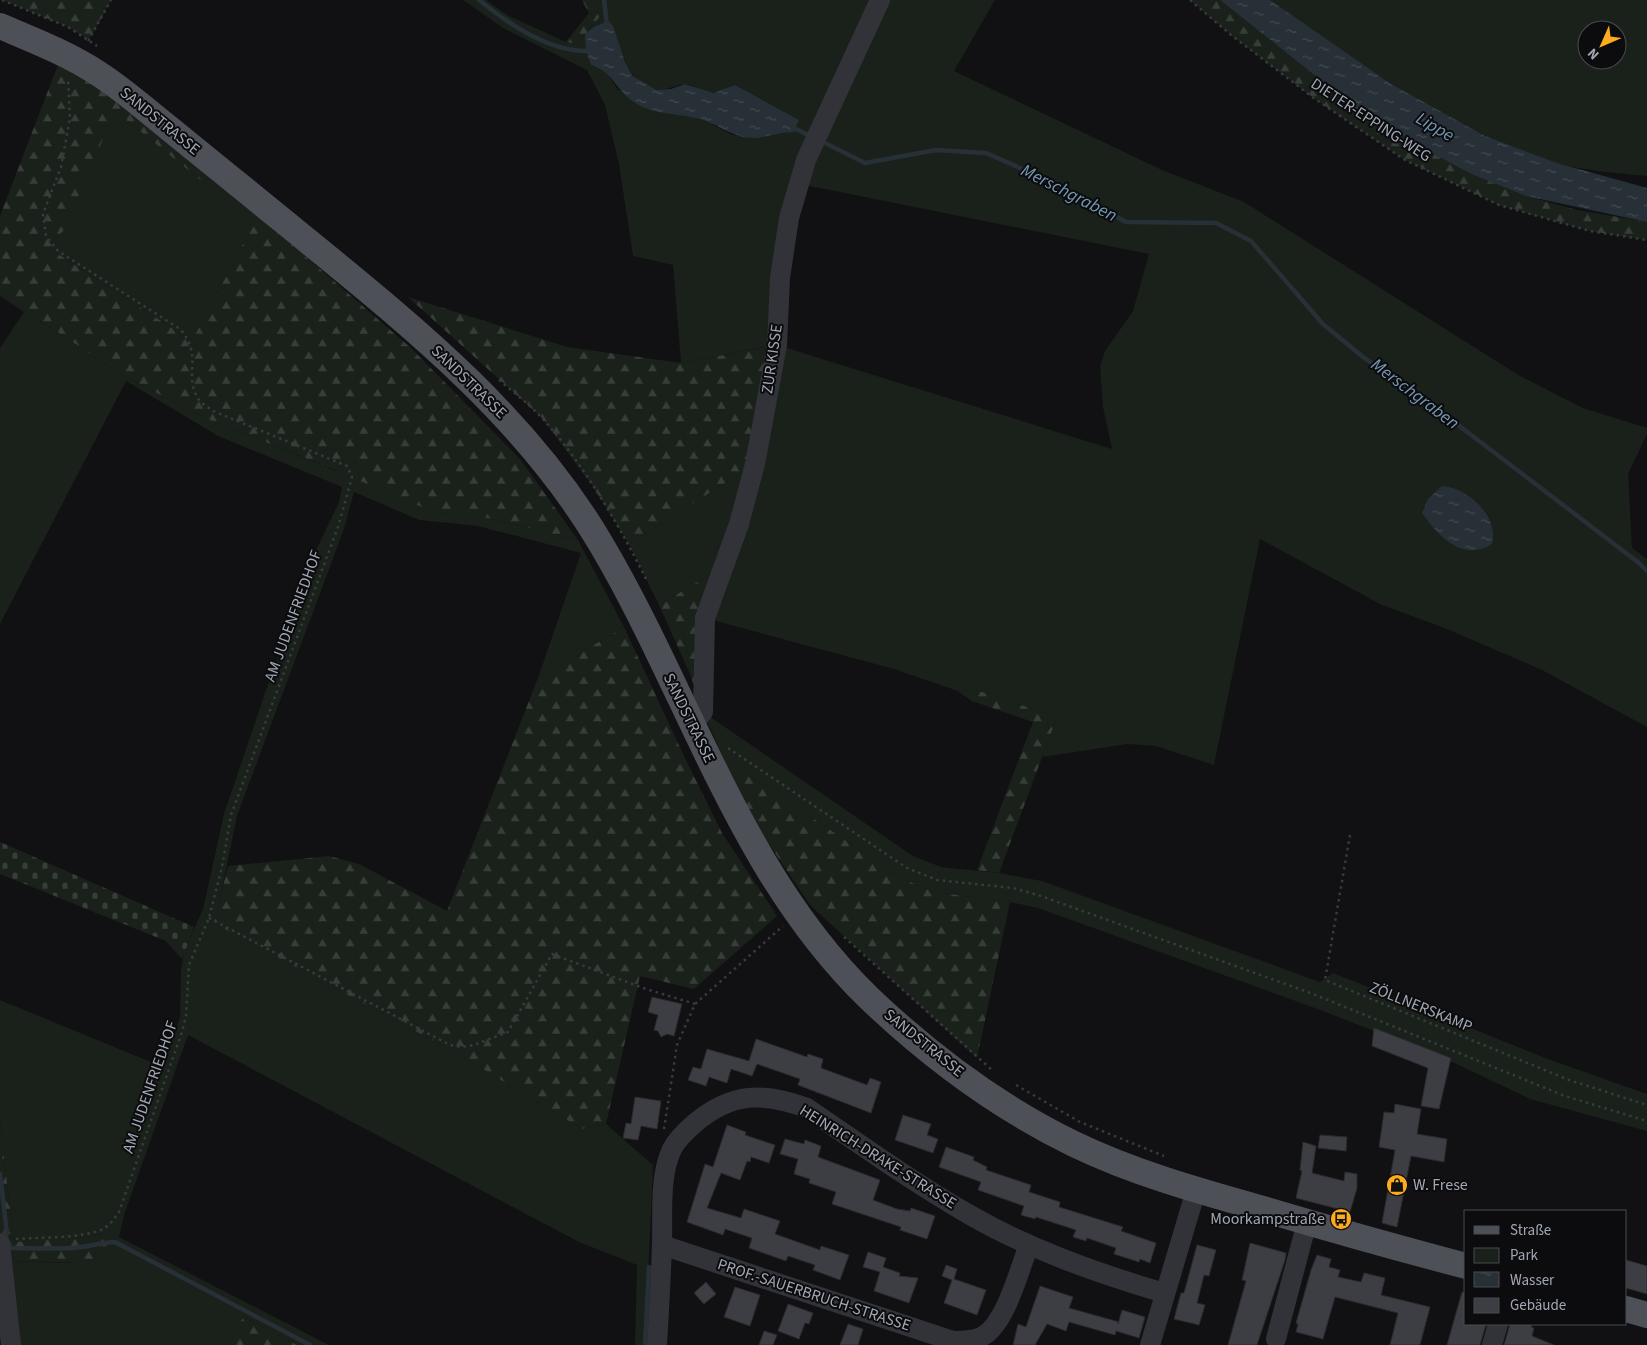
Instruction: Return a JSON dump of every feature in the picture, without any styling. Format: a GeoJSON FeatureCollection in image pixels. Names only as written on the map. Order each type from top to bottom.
{"type":"FeatureCollection","features":[{"type":"Feature","properties":{"kind":"main road","name":"SANDSTRASSE"},"geometry":{"type":"LineString","coordinates":[[0,26],[81,50],[120,90],[436,348],[525,437],[566,489],[601,543],[731,804],[768,868],[797,914],[830,955],[870,999],[944,1061],[991,1096],[1072,1143],[1143,1173],[1196,1190],[1464,1265]]}},
{"type":"Feature","properties":{"kind":"main road"},"geometry":{"type":"LineString","coordinates":[[1627,1309],[1647,1315]]}},
{"type":"Feature","properties":{"kind":"street","name":"ZUR KISSE"},"geometry":{"type":"LineString","coordinates":[[693,725],[703,712],[706,618],[739,524],[755,464],[777,345],[780,278],[789,218],[806,160],[880,0]]}},
{"type":"Feature","properties":{"kind":"street","name":"HEINRICH-DRAKE-STRASSE"},"geometry":{"type":"LineString","coordinates":[[657,1345],[664,1180],[672,1148],[709,1111],[727,1102],[752,1096],[781,1098],[807,1108],[962,1210],[1028,1245],[1094,1272],[1164,1293]]}},
{"type":"Feature","properties":{"kind":"street"},"geometry":{"type":"LineString","coordinates":[[1150,1345],[1196,1190]]}},
{"type":"Feature","properties":{"kind":"street"},"geometry":{"type":"LineString","coordinates":[[1276,1339],[1307,1222]]}},
{"type":"Feature","properties":{"kind":"street"},"geometry":{"type":"LineString","coordinates":[[5,1241],[12,1345]]}},
{"type":"Feature","properties":{"kind":"street","name":"PROF.-SAUERBRUCH-STRASSE"},"geometry":{"type":"LineString","coordinates":[[662,1245],[953,1341],[966,1342],[982,1337],[1000,1319],[1028,1245]]}},
{"type":"Feature","properties":{"kind":"street"},"geometry":{"type":"LineString","coordinates":[[1492,1345],[1498,1325]]}},
{"type":"Feature","properties":{"kind":"path"},"geometry":{"type":"LineString","coordinates":[[2,0],[68,28],[81,50]]}},
{"type":"Feature","properties":{"kind":"path","name":"AM JUDENFRIEDHOF"},"geometry":{"type":"LineString","coordinates":[[5,1241],[84,1234],[103,1229],[112,1222],[119,1212],[182,1032],[186,1016],[189,965],[209,918],[222,867],[231,815],[338,528],[352,477],[347,466],[212,411],[198,400],[192,386],[194,357],[190,340],[180,329],[58,251],[46,236],[43,214],[61,167],[70,118],[67,67],[81,50],[111,0]]}},
{"type":"Feature","properties":{"kind":"path","name":"DIETER-EPPING-WEG"},"geometry":{"type":"LineString","coordinates":[[1190,0],[1231,35],[1307,93],[1405,160],[1499,206],[1590,231],[1647,240]]}},
{"type":"Feature","properties":{"kind":"path"},"geometry":{"type":"LineString","coordinates":[[629,544],[650,588]]}},
{"type":"Feature","properties":{"kind":"path"},"geometry":{"type":"LineString","coordinates":[[722,744],[907,868],[937,880],[1013,888],[1041,896],[1313,994],[1564,1096],[1647,1121]]}},
{"type":"Feature","properties":{"kind":"path","name":"ZÖLLNERSKAMP"},"geometry":{"type":"LineString","coordinates":[[1350,834],[1325,980],[1569,1080],[1647,1105]]}},
{"type":"Feature","properties":{"kind":"path"},"geometry":{"type":"LineString","coordinates":[[672,1148],[664,1132],[677,1045],[695,1004],[797,914]]}},
{"type":"Feature","properties":{"kind":"path"},"geometry":{"type":"LineString","coordinates":[[209,918],[450,1045],[461,1047],[474,1045],[508,1032],[552,954],[643,988],[695,1004]]}},
{"type":"Feature","properties":{"kind":"path"},"geometry":{"type":"LineString","coordinates":[[838,932],[996,1073]]}},
{"type":"Feature","properties":{"kind":"path"},"geometry":{"type":"LineString","coordinates":[[1011,1083],[1080,1122],[1172,1159]]}},
{"type":"Feature","properties":{"kind":"green space"},"geometry":{"type":"Polygon","coordinates":[[[2,0],[111,0],[89,40],[68,27],[2,0]]]}},
{"type":"Feature","properties":{"kind":"green space"},"geometry":{"type":"Polygon","coordinates":[[[463,0],[486,0],[509,16],[566,42],[577,44],[606,9],[604,0],[995,0],[954,71],[1162,170],[1244,202],[1520,376],[1583,408],[1647,428],[1647,434],[1628,474],[1632,548],[1647,559],[1647,727],[1542,670],[1442,627],[1382,605],[1260,539],[1214,765],[1156,746],[1127,744],[1042,757],[1057,717],[976,690],[958,691],[894,669],[705,618],[724,566],[659,605],[629,544],[755,464],[776,345],[681,363],[673,265],[633,256],[619,164],[605,105],[587,70],[503,28],[463,0]],[[613,26],[586,51],[591,65],[607,73],[618,90],[710,123],[732,135],[754,138],[779,132],[794,132],[799,120],[735,85],[710,93],[685,84],[662,90],[649,88],[641,83],[628,66],[618,45],[613,26]],[[800,184],[777,345],[1112,449],[1103,407],[1100,366],[1105,351],[1133,311],[1149,254],[800,184]]]}},
{"type":"Feature","properties":{"kind":"green space"},"geometry":{"type":"Polygon","coordinates":[[[582,0],[604,0],[606,9],[577,44],[566,42],[589,13],[582,0]]]}},
{"type":"Feature","properties":{"kind":"green space"},"geometry":{"type":"Polygon","coordinates":[[[1190,0],[1220,0],[1342,97],[1417,145],[1471,174],[1526,196],[1577,210],[1647,222],[1647,240],[1590,231],[1499,205],[1405,160],[1315,99],[1231,35],[1190,0]]]}},
{"type":"Feature","properties":{"kind":"green space"},"geometry":{"type":"Polygon","coordinates":[[[1270,0],[1647,0],[1647,176],[1568,166],[1519,150],[1444,115],[1407,94],[1270,0]]]}},
{"type":"Feature","properties":{"kind":"green space"},"geometry":{"type":"Polygon","coordinates":[[[59,62],[89,81],[258,215],[411,348],[520,459],[578,540],[479,516],[443,513],[422,507],[360,481],[357,464],[344,459],[338,471],[208,419],[127,378],[0,294],[0,216],[59,62]],[[115,111],[64,230],[52,243],[55,252],[192,341],[254,223],[115,111]]]}},
{"type":"Feature","properties":{"kind":"green space"},"geometry":{"type":"Polygon","coordinates":[[[114,110],[254,223],[192,341],[55,252],[52,243],[64,230],[114,110]]]}},
{"type":"Feature","properties":{"kind":"green space"},"geometry":{"type":"Polygon","coordinates":[[[0,294],[127,378],[208,419],[337,471],[344,459],[357,464],[360,481],[443,513],[479,516],[578,540],[624,627],[538,678],[581,553],[478,526],[419,520],[354,492],[344,529],[237,816],[215,923],[458,1054],[582,1129],[606,1124],[653,1165],[645,1345],[635,1345],[637,1265],[579,1242],[188,1035],[124,1215],[119,1237],[329,1345],[297,1345],[243,1317],[228,1345],[18,1345],[8,1261],[71,1263],[105,1233],[84,1238],[14,1243],[0,1122],[0,1000],[163,1067],[180,1017],[181,971],[184,951],[203,909],[224,814],[265,693],[312,568],[317,548],[339,502],[342,487],[218,436],[126,381],[0,624],[0,348],[24,312],[0,296],[0,294]]]}},
{"type":"Feature","properties":{"kind":"green space"},"geometry":{"type":"Polygon","coordinates":[[[408,297],[567,347],[681,363],[777,345],[755,464],[629,544],[592,485],[542,418],[408,297]]]}},
{"type":"Feature","properties":{"kind":"green space"},"geometry":{"type":"Polygon","coordinates":[[[724,566],[705,618],[703,712],[690,674],[659,605],[724,566]]]}},
{"type":"Feature","properties":{"kind":"green space"},"geometry":{"type":"Polygon","coordinates":[[[624,627],[722,833],[777,916],[694,989],[640,976],[606,1124],[582,1129],[458,1054],[214,923],[228,866],[329,856],[359,864],[447,911],[538,678],[624,627]]]}},
{"type":"Feature","properties":{"kind":"green space"},"geometry":{"type":"Polygon","coordinates":[[[976,690],[1057,717],[999,873],[977,870],[1033,722],[972,701],[958,691],[976,690]]]}},
{"type":"Feature","properties":{"kind":"green space"},"geometry":{"type":"Polygon","coordinates":[[[703,712],[913,856],[941,867],[999,873],[1042,881],[1320,982],[1333,973],[1548,1059],[1647,1094],[1647,1131],[1530,1099],[1448,1060],[1323,1011],[1038,908],[1010,902],[934,892],[901,878],[746,773],[733,780],[703,712]]]}},
{"type":"Feature","properties":{"kind":"green space"},"geometry":{"type":"Polygon","coordinates":[[[746,773],[901,878],[934,892],[1010,902],[977,1058],[810,905],[759,829],[733,780],[746,773]]]}},
{"type":"Feature","properties":{"kind":"green space"},"geometry":{"type":"Polygon","coordinates":[[[0,842],[194,927],[182,959],[166,941],[0,874],[0,842]]]}},
{"type":"Feature","properties":{"kind":"green space"},"geometry":{"type":"Polygon","coordinates":[[[0,1122],[14,1242],[84,1238],[106,1233],[108,1246],[100,1263],[8,1261],[0,1256],[0,1122]]]}},
{"type":"Feature","properties":{"kind":"green space"},"geometry":{"type":"Polygon","coordinates":[[[243,1317],[297,1345],[228,1345],[243,1317]]]}},
{"type":"Feature","properties":{"kind":"water","name":"Lippe"},"geometry":{"type":"Polygon","coordinates":[[[1220,0],[1270,0],[1391,84],[1485,136],[1557,163],[1647,188],[1647,222],[1526,196],[1471,174],[1417,145],[1342,97],[1220,0]]]}},
{"type":"Feature","properties":{"kind":"water"},"geometry":{"type":"Polygon","coordinates":[[[608,21],[613,26],[625,62],[633,76],[656,90],[671,89],[685,84],[713,93],[735,85],[799,120],[794,132],[747,138],[692,117],[654,111],[637,104],[611,78],[591,65],[586,51],[585,34],[594,27],[608,21]]]}},
{"type":"Feature","properties":{"kind":"water"},"geometry":{"type":"Polygon","coordinates":[[[1442,486],[1462,492],[1479,505],[1491,523],[1492,544],[1481,549],[1471,550],[1462,548],[1444,538],[1429,522],[1422,513],[1428,499],[1442,486]]]}},
{"type":"Feature","properties":{"kind":"building"},"geometry":{"type":"Polygon","coordinates":[[[652,997],[682,1004],[674,1036],[667,1034],[661,1037],[658,1031],[654,1030],[658,1015],[648,1012],[652,997]]]}},
{"type":"Feature","properties":{"kind":"building"},"geometry":{"type":"Polygon","coordinates":[[[1374,1028],[1451,1058],[1439,1109],[1421,1106],[1428,1068],[1372,1046],[1374,1028]]]}},
{"type":"Feature","properties":{"kind":"building"},"geometry":{"type":"Polygon","coordinates":[[[756,1039],[807,1057],[808,1054],[823,1059],[821,1068],[867,1085],[870,1078],[881,1082],[871,1113],[798,1085],[800,1079],[757,1064],[752,1076],[731,1069],[727,1083],[709,1077],[706,1086],[688,1080],[693,1067],[701,1069],[707,1049],[749,1061],[756,1039]]]}},
{"type":"Feature","properties":{"kind":"building"},"geometry":{"type":"Polygon","coordinates":[[[635,1097],[661,1101],[657,1129],[641,1126],[638,1140],[623,1138],[626,1123],[631,1124],[635,1097]]]}},
{"type":"Feature","properties":{"kind":"building"},"geometry":{"type":"Polygon","coordinates":[[[1395,1104],[1421,1109],[1417,1134],[1447,1139],[1444,1162],[1411,1156],[1397,1227],[1382,1223],[1395,1150],[1379,1147],[1384,1112],[1394,1113],[1395,1104]]]}},
{"type":"Feature","properties":{"kind":"building"},"geometry":{"type":"Polygon","coordinates":[[[903,1115],[931,1124],[927,1135],[938,1139],[933,1153],[895,1140],[903,1115]]]}},
{"type":"Feature","properties":{"kind":"building"},"geometry":{"type":"Polygon","coordinates":[[[727,1125],[746,1132],[745,1135],[775,1145],[769,1163],[751,1157],[750,1162],[747,1161],[740,1180],[721,1173],[707,1208],[741,1218],[744,1209],[780,1221],[775,1234],[820,1250],[821,1246],[849,1255],[840,1280],[813,1270],[815,1265],[788,1256],[786,1261],[749,1248],[752,1238],[725,1229],[723,1235],[687,1222],[705,1164],[713,1167],[727,1125]]]}},
{"type":"Feature","properties":{"kind":"building"},"geometry":{"type":"Polygon","coordinates":[[[1320,1135],[1347,1137],[1346,1151],[1318,1148],[1320,1135]]]}},
{"type":"Feature","properties":{"kind":"building"},"geometry":{"type":"Polygon","coordinates":[[[785,1139],[804,1144],[805,1140],[821,1146],[818,1157],[880,1180],[873,1200],[897,1209],[910,1211],[911,1208],[935,1216],[927,1239],[900,1230],[901,1227],[832,1204],[836,1192],[809,1183],[810,1179],[794,1174],[798,1159],[780,1154],[785,1139]]]}},
{"type":"Feature","properties":{"kind":"building"},"geometry":{"type":"Polygon","coordinates":[[[1303,1142],[1316,1146],[1312,1173],[1344,1181],[1345,1172],[1357,1174],[1357,1188],[1350,1212],[1296,1198],[1302,1171],[1300,1170],[1303,1142]]]}},
{"type":"Feature","properties":{"kind":"building"},"geometry":{"type":"Polygon","coordinates":[[[946,1147],[974,1157],[973,1160],[987,1167],[986,1170],[1031,1185],[1029,1192],[1060,1202],[1059,1207],[1123,1227],[1121,1231],[1156,1243],[1150,1263],[1140,1259],[1139,1262],[1114,1254],[1116,1248],[1087,1238],[1086,1241],[1073,1237],[1076,1230],[1036,1217],[1035,1219],[1021,1215],[1024,1206],[978,1190],[981,1182],[939,1167],[946,1147]]]}},
{"type":"Feature","properties":{"kind":"building"},"geometry":{"type":"Polygon","coordinates":[[[1250,1243],[1286,1253],[1285,1260],[1257,1345],[1228,1345],[1246,1281],[1242,1280],[1250,1243]]]}},
{"type":"Feature","properties":{"kind":"building"},"geometry":{"type":"Polygon","coordinates":[[[1197,1245],[1216,1250],[1209,1276],[1204,1275],[1197,1303],[1205,1305],[1199,1325],[1174,1319],[1181,1293],[1184,1293],[1197,1245]]]}},
{"type":"Feature","properties":{"kind":"building"},"geometry":{"type":"Polygon","coordinates":[[[868,1252],[886,1258],[883,1267],[900,1273],[899,1276],[918,1278],[909,1303],[874,1291],[880,1272],[863,1267],[868,1252]]]}},
{"type":"Feature","properties":{"kind":"building"},"geometry":{"type":"Polygon","coordinates":[[[1317,1255],[1331,1259],[1329,1267],[1340,1270],[1338,1277],[1361,1282],[1364,1273],[1385,1278],[1381,1295],[1430,1307],[1420,1345],[1390,1345],[1398,1313],[1335,1297],[1323,1339],[1296,1332],[1298,1324],[1296,1323],[1317,1255]]]}},
{"type":"Feature","properties":{"kind":"building"},"geometry":{"type":"Polygon","coordinates":[[[1627,1260],[1647,1266],[1647,1294],[1627,1288],[1627,1260]]]}},
{"type":"Feature","properties":{"kind":"building"},"geometry":{"type":"Polygon","coordinates":[[[946,1265],[957,1269],[954,1279],[986,1290],[977,1315],[944,1303],[952,1280],[942,1276],[946,1265]]]}},
{"type":"Feature","properties":{"kind":"building"},"geometry":{"type":"Polygon","coordinates":[[[706,1282],[716,1294],[704,1304],[694,1293],[706,1282]]]}},
{"type":"Feature","properties":{"kind":"building"},"geometry":{"type":"Polygon","coordinates":[[[1040,1286],[1073,1297],[1069,1308],[1119,1322],[1122,1310],[1145,1317],[1139,1338],[1116,1331],[1115,1335],[1069,1322],[1066,1331],[1047,1324],[1035,1345],[1013,1345],[1018,1324],[1026,1327],[1040,1286]]]}},
{"type":"Feature","properties":{"kind":"building"},"geometry":{"type":"Polygon","coordinates":[[[735,1287],[760,1295],[750,1326],[724,1317],[735,1287]]]}},
{"type":"Feature","properties":{"kind":"building"},"geometry":{"type":"Polygon","coordinates":[[[1462,1292],[1464,1292],[1464,1325],[1486,1325],[1480,1345],[1447,1345],[1462,1292]]]}},
{"type":"Feature","properties":{"kind":"building"},"geometry":{"type":"Polygon","coordinates":[[[788,1304],[813,1313],[809,1324],[805,1323],[799,1339],[778,1331],[788,1304]]]}},
{"type":"Feature","properties":{"kind":"building"},"geometry":{"type":"Polygon","coordinates":[[[848,1324],[863,1329],[858,1345],[840,1345],[848,1324]]]}},
{"type":"Feature","properties":{"kind":"building"},"geometry":{"type":"Polygon","coordinates":[[[1510,1325],[1532,1325],[1531,1327],[1534,1328],[1532,1336],[1554,1345],[1504,1345],[1510,1325]]]}},
{"type":"Feature","properties":{"kind":"building"},"geometry":{"type":"Polygon","coordinates":[[[764,1331],[777,1335],[773,1345],[759,1345],[764,1331]]]}},
{"type":"Feature","properties":{"kind":"waterway"},"geometry":{"type":"LineString","coordinates":[[479,0],[517,27],[545,42],[560,47],[591,51]]}},
{"type":"Feature","properties":{"kind":"waterway","name":"Merschgraben"},"geometry":{"type":"LineString","coordinates":[[604,0],[607,26]]}},
{"type":"Feature","properties":{"kind":"waterway","name":"Merschgraben"},"geometry":{"type":"LineString","coordinates":[[792,127],[812,137]]}},
{"type":"Feature","properties":{"kind":"waterway","name":"Merschgraben"},"geometry":{"type":"LineString","coordinates":[[821,141],[865,163],[936,150],[986,153],[1052,182],[1126,222],[1216,223],[1251,241],[1323,324],[1363,357],[1428,402],[1647,571]]}},
{"type":"Feature","properties":{"kind":"waterway"},"geometry":{"type":"LineString","coordinates":[[0,1174],[7,1234]]}},
{"type":"Feature","properties":{"kind":"waterway"},"geometry":{"type":"LineString","coordinates":[[9,1243],[11,1248],[55,1249],[115,1242],[310,1345]]}},
{"type":"Feature","properties":{"kind":"waterway"},"geometry":{"type":"LineString","coordinates":[[645,1345],[649,1267]]}},
{"type":"Feature","properties":{"kind":"place","name":"W. Frese"},"geometry":{"type":"Point","coordinates":[1397,1185]}},
{"type":"Feature","properties":{"kind":"place","name":"Moorkampstraße"},"geometry":{"type":"Point","coordinates":[1341,1219]}}]}
